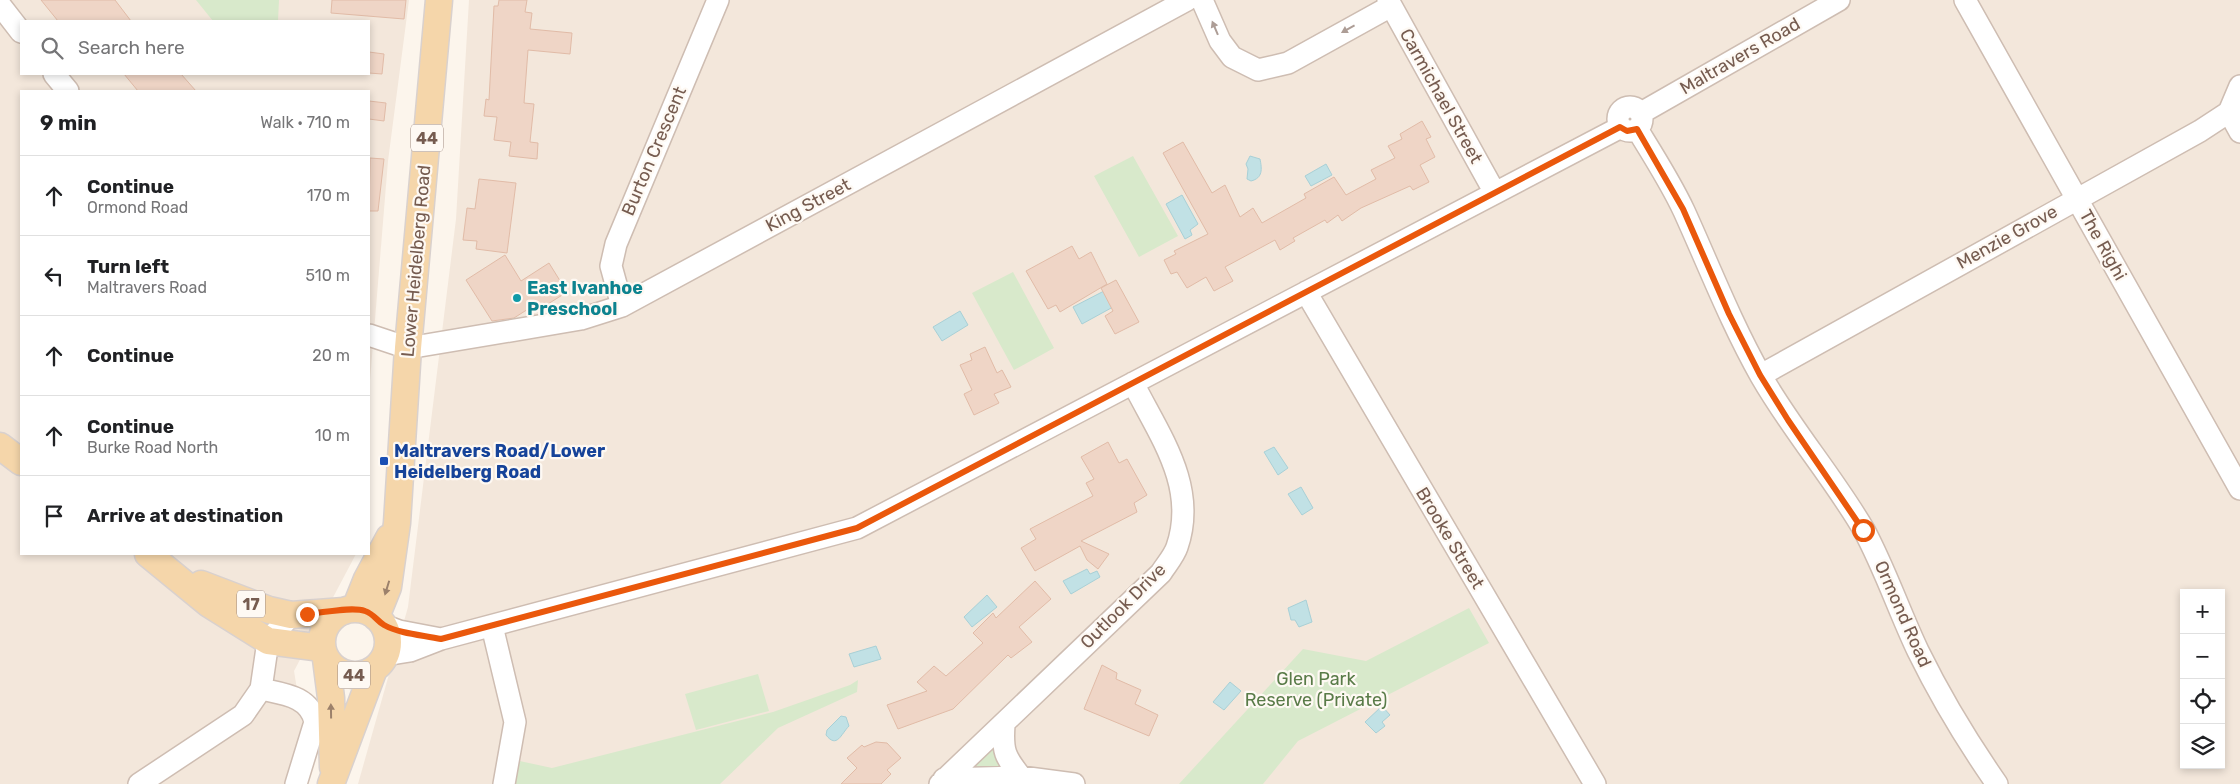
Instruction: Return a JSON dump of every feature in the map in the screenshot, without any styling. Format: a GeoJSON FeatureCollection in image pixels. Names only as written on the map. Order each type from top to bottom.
{"type":"FeatureCollection","features":[{"type":"Feature","properties":{"kind":"main road","name":"Lower Heidelberg Road"},"geometry":{"type":"LineString","coordinates":[[364,615],[367,580],[397,523],[408,348],[439,0]]}},
{"type":"Feature","properties":{"kind":"main road"},"geometry":{"type":"LineString","coordinates":[[0,446],[20,462]]}},
{"type":"Feature","properties":{"kind":"main road","name":"17"},"geometry":{"type":"LineString","coordinates":[[156,560],[217,592],[269,610],[291,615],[364,615]]}},
{"type":"Feature","properties":{"kind":"main road","name":"17"},"geometry":{"type":"LineString","coordinates":[[156,560],[209,604],[268,641],[324,653]]}},
{"type":"Feature","properties":{"kind":"main road","name":"44"},"geometry":{"type":"LineString","coordinates":[[364,615],[387,635],[380,662],[332,781],[331,698],[322,636],[326,625],[334,616],[364,615]]}},
{"type":"Feature","properties":{"kind":"main road","name":"44"},"geometry":{"type":"LineString","coordinates":[[324,653],[336,669],[346,674],[364,674],[380,662]]}},
{"type":"Feature","properties":{"kind":"street","name":"Burton Crescent"},"geometry":{"type":"LineString","coordinates":[[622,306],[611,266],[616,244],[718,0]]}},
{"type":"Feature","properties":{"kind":"street","name":"King Street"},"geometry":{"type":"LineString","coordinates":[[408,348],[581,319],[622,306],[1187,0]]}},
{"type":"Feature","properties":{"kind":"street"},"geometry":{"type":"LineString","coordinates":[[1202,0],[1220,41],[1232,57],[1258,70],[1288,63],[1390,3]]}},
{"type":"Feature","properties":{"kind":"street","name":"Maltravers Road"},"geometry":{"type":"LineString","coordinates":[[380,662],[441,639],[857,528],[1495,193],[1633,123],[1839,0]]}},
{"type":"Feature","properties":{"kind":"street","name":"The Righi"},"geometry":{"type":"LineString","coordinates":[[1965,0],[2240,490]]}},
{"type":"Feature","properties":{"kind":"street","name":"Carmichael Street"},"geometry":{"type":"LineString","coordinates":[[1390,3],[1495,193]]}},
{"type":"Feature","properties":{"kind":"street"},"geometry":{"type":"LineString","coordinates":[[0,5],[20,31]]}},
{"type":"Feature","properties":{"kind":"street"},"geometry":{"type":"LineString","coordinates":[[55,75],[67,90]]}},
{"type":"Feature","properties":{"kind":"street"},"geometry":{"type":"LineString","coordinates":[[2240,86],[2229,112],[2240,132]]}},
{"type":"Feature","properties":{"kind":"street","name":"Menzie Grove"},"geometry":{"type":"LineString","coordinates":[[1760,375],[2200,131],[2229,112]]}},
{"type":"Feature","properties":{"kind":"street","name":"Ormond Road"},"geometry":{"type":"LineString","coordinates":[[1633,123],[1683,209],[1729,314],[1760,375],[1788,420],[1863,530],[1888,578],[1917,649],[1940,695],[1964,737],[1997,784]]}},
{"type":"Feature","properties":{"kind":"street","name":"Brooke Street"},"geometry":{"type":"LineString","coordinates":[[1306,292],[1595,784]]}},
{"type":"Feature","properties":{"kind":"street"},"geometry":{"type":"LineString","coordinates":[[370,335],[408,348]]}},
{"type":"Feature","properties":{"kind":"street","name":"Outlook Drive"},"geometry":{"type":"LineString","coordinates":[[942,782],[1004,725],[1161,573],[1177,548],[1182,523],[1183,494],[1179,475],[1168,449],[1133,383]]}},
{"type":"Feature","properties":{"kind":"street"},"geometry":{"type":"LineString","coordinates":[[0,461],[20,463]]}},
{"type":"Feature","properties":{"kind":"street"},"geometry":{"type":"LineString","coordinates":[[139,784],[243,715],[261,689],[268,641],[291,615]]}},
{"type":"Feature","properties":{"kind":"street","name":"Maltravers Road"},"geometry":{"type":"LineString","coordinates":[[364,615],[399,631],[441,639]]}},
{"type":"Feature","properties":{"kind":"street"},"geometry":{"type":"LineString","coordinates":[[492,626],[515,722],[504,784]]}},
{"type":"Feature","properties":{"kind":"street"},"geometry":{"type":"LineString","coordinates":[[261,689],[300,699],[310,707],[313,714],[315,722],[296,784]]}},
{"type":"Feature","properties":{"kind":"street"},"geometry":{"type":"LineString","coordinates":[[1004,725],[1002,746],[1008,761],[1021,777]]}},
{"type":"Feature","properties":{"kind":"street"},"geometry":{"type":"LineString","coordinates":[[942,782],[1021,777],[1074,784]]}},
{"type":"Feature","properties":{"kind":"shaded area"},"geometry":{"type":"Polygon","coordinates":[[[0,0],[409,0],[388,161],[370,381],[370,90],[20,90],[20,555],[355,555],[294,671],[306,745],[297,784],[0,784],[0,0]]]}},
{"type":"Feature","properties":{"kind":"shaded area"},"geometry":{"type":"Polygon","coordinates":[[[469,0],[2240,0],[2240,784],[358,784],[408,607],[456,219],[469,0]]]}},
{"type":"Feature","properties":{"kind":"green space"},"geometry":{"type":"Polygon","coordinates":[[[196,0],[279,0],[278,20],[212,20],[196,0]]]}},
{"type":"Feature","properties":{"kind":"green space"},"geometry":{"type":"Polygon","coordinates":[[[1133,156],[1178,236],[1139,257],[1094,176],[1133,156]]]}},
{"type":"Feature","properties":{"kind":"green space"},"geometry":{"type":"Polygon","coordinates":[[[1013,272],[1054,348],[1014,370],[972,293],[1013,272]]]}},
{"type":"Feature","properties":{"kind":"green space","name":"Glen Park Reserve (Private)"},"geometry":{"type":"Polygon","coordinates":[[[1469,608],[1489,643],[1298,741],[1263,784],[1179,784],[1303,649],[1366,661],[1469,608]]]}},
{"type":"Feature","properties":{"kind":"green space"},"geometry":{"type":"Polygon","coordinates":[[[758,674],[769,711],[696,730],[685,694],[758,674]]]}},
{"type":"Feature","properties":{"kind":"green space"},"geometry":{"type":"Polygon","coordinates":[[[858,680],[857,692],[778,728],[720,784],[510,784],[515,760],[552,768],[773,712],[850,685],[858,680]]]}},
{"type":"Feature","properties":{"kind":"green space"},"geometry":{"type":"Polygon","coordinates":[[[994,741],[1005,768],[966,768],[994,741]]]}},
{"type":"Feature","properties":{"kind":"water"},"geometry":{"type":"Polygon","coordinates":[[[1250,156],[1260,159],[1261,166],[1261,173],[1258,178],[1251,181],[1247,179],[1248,169],[1246,164],[1250,156]]]}},
{"type":"Feature","properties":{"kind":"water"},"geometry":{"type":"Polygon","coordinates":[[[1326,164],[1332,175],[1311,186],[1305,176],[1326,164]]]}},
{"type":"Feature","properties":{"kind":"water"},"geometry":{"type":"Polygon","coordinates":[[[1182,195],[1198,224],[1190,230],[1192,235],[1185,239],[1166,204],[1182,195]]]}},
{"type":"Feature","properties":{"kind":"water"},"geometry":{"type":"Polygon","coordinates":[[[1104,291],[1113,307],[1082,324],[1073,307],[1104,291]]]}},
{"type":"Feature","properties":{"kind":"water"},"geometry":{"type":"Polygon","coordinates":[[[960,311],[968,325],[942,341],[933,327],[960,311]]]}},
{"type":"Feature","properties":{"kind":"water"},"geometry":{"type":"Polygon","coordinates":[[[1274,447],[1288,468],[1278,475],[1264,452],[1274,447]]]}},
{"type":"Feature","properties":{"kind":"water"},"geometry":{"type":"Polygon","coordinates":[[[1301,487],[1313,508],[1302,515],[1288,494],[1301,487]]]}},
{"type":"Feature","properties":{"kind":"water"},"geometry":{"type":"Polygon","coordinates":[[[1087,569],[1090,574],[1097,571],[1100,577],[1071,594],[1063,581],[1087,569]]]}},
{"type":"Feature","properties":{"kind":"water"},"geometry":{"type":"Polygon","coordinates":[[[987,595],[997,607],[972,627],[964,617],[987,595]]]}},
{"type":"Feature","properties":{"kind":"water"},"geometry":{"type":"Polygon","coordinates":[[[1306,600],[1312,622],[1299,627],[1295,620],[1291,620],[1288,608],[1306,600]]]}},
{"type":"Feature","properties":{"kind":"water"},"geometry":{"type":"Polygon","coordinates":[[[876,646],[881,659],[854,667],[849,654],[876,646]]]}},
{"type":"Feature","properties":{"kind":"water"},"geometry":{"type":"Polygon","coordinates":[[[1230,682],[1241,691],[1224,710],[1213,702],[1230,682]]]}},
{"type":"Feature","properties":{"kind":"water"},"geometry":{"type":"Polygon","coordinates":[[[1382,706],[1390,715],[1382,722],[1385,726],[1376,733],[1365,722],[1382,706]]]}},
{"type":"Feature","properties":{"kind":"water"},"geometry":{"type":"Polygon","coordinates":[[[841,716],[846,717],[849,726],[839,739],[833,741],[826,735],[827,730],[841,716]]]}},
{"type":"Feature","properties":{"kind":"building"},"geometry":{"type":"Polygon","coordinates":[[[41,0],[115,0],[130,20],[57,20],[41,0]]]}},
{"type":"Feature","properties":{"kind":"building"},"geometry":{"type":"Polygon","coordinates":[[[332,0],[406,0],[404,19],[331,13],[332,0]]]}},
{"type":"Feature","properties":{"kind":"building"},"geometry":{"type":"Polygon","coordinates":[[[499,0],[527,0],[525,12],[532,13],[530,29],[572,33],[570,54],[528,50],[524,103],[534,104],[530,142],[538,143],[537,159],[509,156],[511,142],[494,140],[497,117],[484,116],[486,99],[489,100],[494,6],[498,6],[499,0]]]}},
{"type":"Feature","properties":{"kind":"building"},"geometry":{"type":"Polygon","coordinates":[[[370,52],[384,54],[382,74],[370,73],[370,52]]]}},
{"type":"Feature","properties":{"kind":"building"},"geometry":{"type":"Polygon","coordinates":[[[125,75],[182,75],[195,90],[137,90],[125,75]]]}},
{"type":"Feature","properties":{"kind":"building"},"geometry":{"type":"Polygon","coordinates":[[[370,101],[386,103],[384,121],[370,119],[370,101]]]}},
{"type":"Feature","properties":{"kind":"building"},"geometry":{"type":"Polygon","coordinates":[[[1422,121],[1431,137],[1426,139],[1435,157],[1420,165],[1429,182],[1413,190],[1410,186],[1361,208],[1342,221],[1338,215],[1327,223],[1325,220],[1293,238],[1295,241],[1280,250],[1275,240],[1225,267],[1233,281],[1214,291],[1206,277],[1187,288],[1177,272],[1171,274],[1164,260],[1176,254],[1174,251],[1208,234],[1163,153],[1183,142],[1212,193],[1225,185],[1240,217],[1253,208],[1262,223],[1306,198],[1304,194],[1334,177],[1346,195],[1376,179],[1371,170],[1395,158],[1388,146],[1402,139],[1400,134],[1422,121]]]}},
{"type":"Feature","properties":{"kind":"building"},"geometry":{"type":"Polygon","coordinates":[[[370,158],[384,159],[378,211],[370,211],[370,158]]]}},
{"type":"Feature","properties":{"kind":"building"},"geometry":{"type":"Polygon","coordinates":[[[479,179],[516,183],[507,253],[476,249],[477,241],[463,240],[467,208],[475,209],[479,179]]]}},
{"type":"Feature","properties":{"kind":"building"},"geometry":{"type":"Polygon","coordinates":[[[1072,246],[1079,259],[1091,252],[1107,284],[1060,312],[1056,305],[1048,309],[1026,271],[1072,246]]]}},
{"type":"Feature","properties":{"kind":"building","name":"East Ivanhoe Preschool"},"geometry":{"type":"Polygon","coordinates":[[[505,255],[521,281],[549,263],[567,292],[540,309],[536,304],[514,318],[492,321],[466,280],[505,255]]]}},
{"type":"Feature","properties":{"kind":"building"},"geometry":{"type":"Polygon","coordinates":[[[1116,280],[1139,322],[1115,334],[1105,316],[1113,311],[1101,288],[1116,280]]]}},
{"type":"Feature","properties":{"kind":"building"},"geometry":{"type":"Polygon","coordinates":[[[985,347],[997,373],[1002,370],[1011,387],[994,394],[999,403],[974,415],[964,394],[972,390],[960,365],[972,360],[970,354],[985,347]]]}},
{"type":"Feature","properties":{"kind":"building"},"geometry":{"type":"Polygon","coordinates":[[[1108,442],[1119,463],[1127,459],[1147,495],[1134,503],[1137,512],[1081,541],[1109,554],[1098,569],[1087,560],[1080,546],[1035,571],[1021,548],[1036,539],[1030,529],[1093,496],[1086,483],[1094,479],[1081,457],[1108,442]]]}},
{"type":"Feature","properties":{"kind":"building"},"geometry":{"type":"Polygon","coordinates":[[[1035,581],[1051,599],[1019,627],[1032,642],[1011,658],[1008,655],[953,709],[898,729],[887,705],[927,691],[917,682],[934,666],[946,676],[983,643],[973,633],[993,613],[996,618],[1035,581]]]}},
{"type":"Feature","properties":{"kind":"building"},"geometry":{"type":"Polygon","coordinates":[[[1102,665],[1117,673],[1116,679],[1141,690],[1135,704],[1158,715],[1149,736],[1084,709],[1102,665]]]}},
{"type":"Feature","properties":{"kind":"building"},"geometry":{"type":"Polygon","coordinates":[[[876,742],[887,743],[901,758],[887,770],[891,774],[881,784],[841,784],[857,768],[847,758],[862,745],[864,747],[876,742]]]}},
{"type":"Feature","properties":{"kind":"place","name":"East Ivanhoe Preschool"},"geometry":{"type":"Point","coordinates":[517,298]}},
{"type":"Feature","properties":{"kind":"place","name":"Maltravers Road/Lower Heidelberg Road"},"geometry":{"type":"Point","coordinates":[384,461]}},
{"type":"Feature","properties":{"kind":"route"},"geometry":{"type":"LineString","coordinates":[[307,614],[355,609],[366,611],[383,624],[399,631],[413,632],[441,639],[857,528],[1620,127],[1627,131],[1637,129],[1683,209],[1729,314],[1760,375],[1788,420],[1863,530]]}}]}
